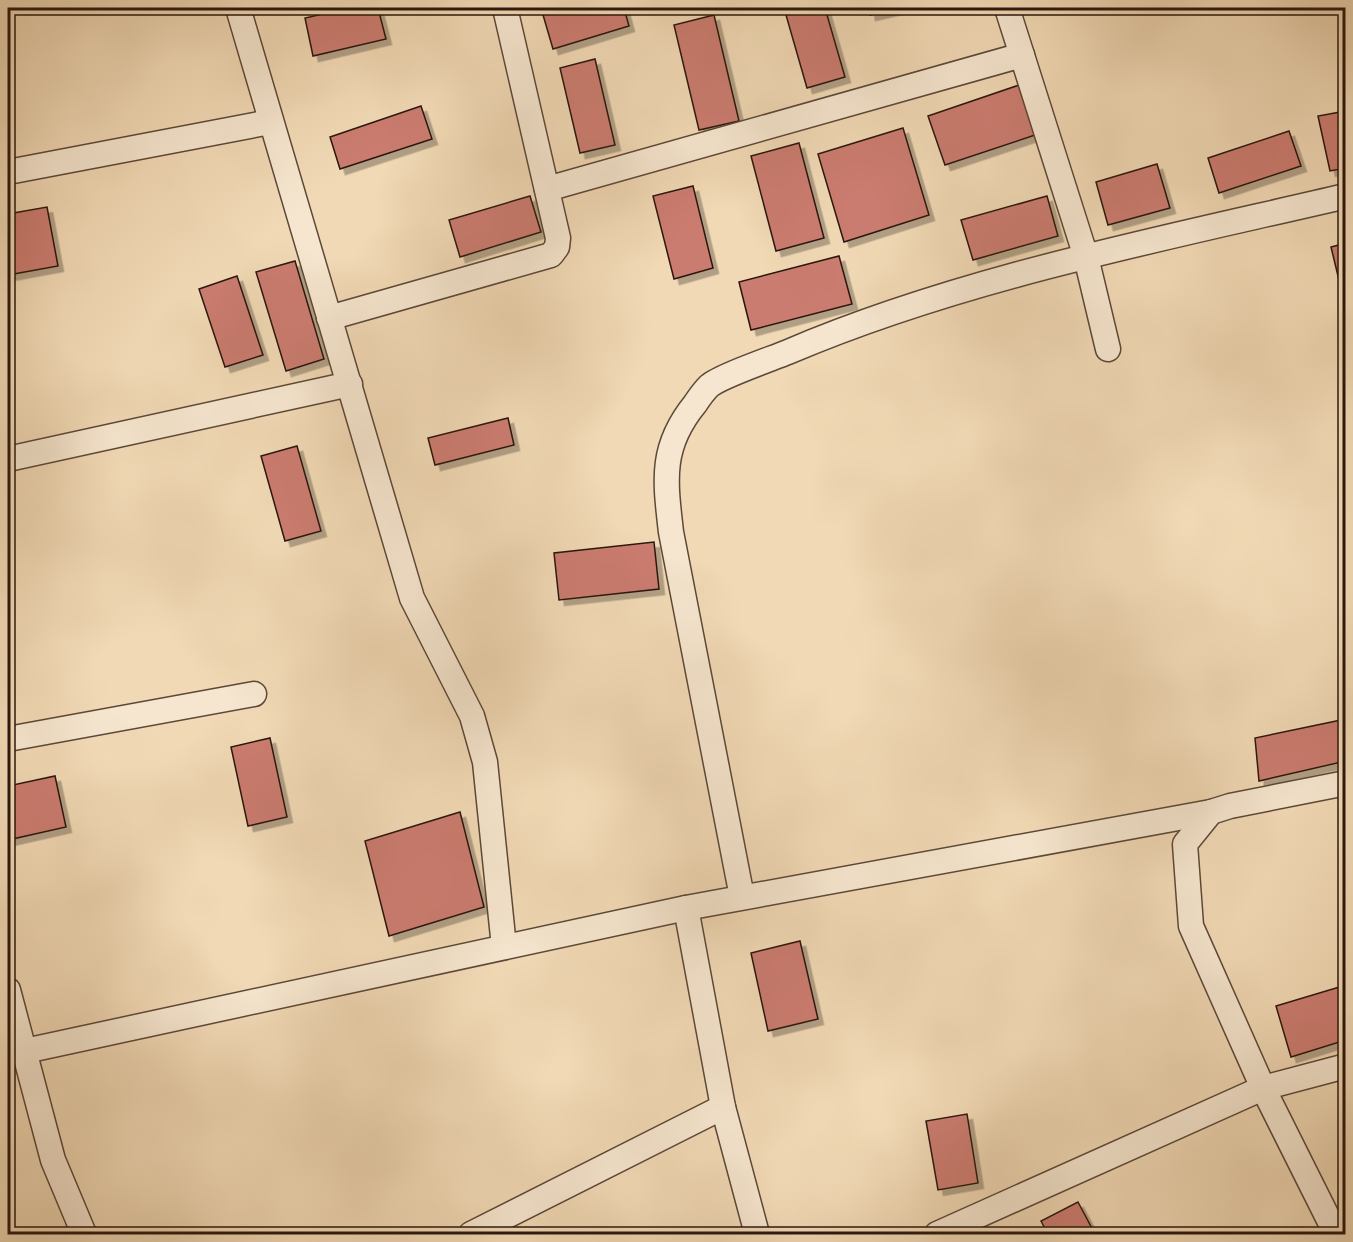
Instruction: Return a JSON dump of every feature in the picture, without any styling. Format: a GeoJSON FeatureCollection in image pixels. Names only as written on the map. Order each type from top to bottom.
{"type":"FeatureCollection","features":[{"type":"Feature","properties":{"kind":"street"},"geometry":{"type":"LineString","coordinates":[[238,8],[412,598],[472,716],[485,762],[504,947]]}},
{"type":"Feature","properties":{"kind":"street"},"geometry":{"type":"LineString","coordinates":[[329,318],[550,255],[556,247],[558,238],[505,8]]}},
{"type":"Feature","properties":{"kind":"street"},"geometry":{"type":"LineString","coordinates":[[1006,8],[1086,257],[1108,349]]}},
{"type":"Feature","properties":{"kind":"street"},"geometry":{"type":"LineString","coordinates":[[547,189],[1022,55]]}},
{"type":"Feature","properties":{"kind":"street"},"geometry":{"type":"LineString","coordinates":[[8,172],[270,122]]}},
{"type":"Feature","properties":{"kind":"street"},"geometry":{"type":"LineString","coordinates":[[742,897],[671,532],[665,486],[672,438],[683,419],[710,386],[817,339],[950,295],[1086,257],[1346,196]]}},
{"type":"Feature","properties":{"kind":"street"},"geometry":{"type":"LineString","coordinates":[[8,459],[350,384]]}},
{"type":"Feature","properties":{"kind":"street"},"geometry":{"type":"LineString","coordinates":[[8,739],[254,694]]}},
{"type":"Feature","properties":{"kind":"street"},"geometry":{"type":"LineString","coordinates":[[16,1050],[687,908],[1211,812],[1230,806],[1346,783]]}},
{"type":"Feature","properties":{"kind":"street"},"geometry":{"type":"LineString","coordinates":[[1211,812],[1185,844],[1191,926],[1263,1088],[1336,1234]]}},
{"type":"Feature","properties":{"kind":"street"},"geometry":{"type":"LineString","coordinates":[[687,908],[723,1107],[757,1234]]}},
{"type":"Feature","properties":{"kind":"street"},"geometry":{"type":"LineString","coordinates":[[8,990],[16,1050],[53,1160],[84,1234]]}},
{"type":"Feature","properties":{"kind":"street"},"geometry":{"type":"LineString","coordinates":[[937,1234],[1263,1088],[1346,1066]]}},
{"type":"Feature","properties":{"kind":"street"},"geometry":{"type":"LineString","coordinates":[[471,1234],[723,1107]]}},
{"type":"Feature","properties":{"kind":"building"},"geometry":{"type":"Polygon","coordinates":[[[349,8],[378,8],[386,39],[313,56],[305,18],[349,8]]]}},
{"type":"Feature","properties":{"kind":"building"},"geometry":{"type":"Polygon","coordinates":[[[541,8],[624,8],[629,26],[553,49],[541,8]]]}},
{"type":"Feature","properties":{"kind":"building"},"geometry":{"type":"Polygon","coordinates":[[[784,8],[825,8],[845,77],[807,88],[784,8]]]}},
{"type":"Feature","properties":{"kind":"building"},"geometry":{"type":"Polygon","coordinates":[[[869,8],[901,8],[870,15],[869,8]]]}},
{"type":"Feature","properties":{"kind":"building"},"geometry":{"type":"Polygon","coordinates":[[[714,15],[739,121],[699,130],[674,25],[714,15]]]}},
{"type":"Feature","properties":{"kind":"building"},"geometry":{"type":"Polygon","coordinates":[[[595,59],[615,145],[580,153],[560,68],[595,59]]]}},
{"type":"Feature","properties":{"kind":"building"},"geometry":{"type":"Polygon","coordinates":[[[1025,83],[1041,133],[945,165],[928,116],[1025,83]]]}},
{"type":"Feature","properties":{"kind":"building"},"geometry":{"type":"Polygon","coordinates":[[[421,106],[432,139],[340,169],[330,137],[421,106]]]}},
{"type":"Feature","properties":{"kind":"building"},"geometry":{"type":"Polygon","coordinates":[[[1346,111],[1346,168],[1330,171],[1318,116],[1346,111]]]}},
{"type":"Feature","properties":{"kind":"building"},"geometry":{"type":"Polygon","coordinates":[[[903,128],[929,215],[844,242],[818,154],[903,128]]]}},
{"type":"Feature","properties":{"kind":"building"},"geometry":{"type":"Polygon","coordinates":[[[1289,131],[1301,166],[1219,193],[1208,158],[1289,131]]]}},
{"type":"Feature","properties":{"kind":"building"},"geometry":{"type":"Polygon","coordinates":[[[799,143],[824,238],[776,251],[751,156],[799,143]]]}},
{"type":"Feature","properties":{"kind":"building"},"geometry":{"type":"Polygon","coordinates":[[[1157,164],[1170,208],[1108,225],[1096,182],[1157,164]]]}},
{"type":"Feature","properties":{"kind":"building"},"geometry":{"type":"Polygon","coordinates":[[[693,186],[713,268],[674,279],[653,196],[693,186]]]}},
{"type":"Feature","properties":{"kind":"building"},"geometry":{"type":"Polygon","coordinates":[[[530,196],[541,232],[460,257],[449,220],[530,196]]]}},
{"type":"Feature","properties":{"kind":"building"},"geometry":{"type":"Polygon","coordinates":[[[1047,196],[1058,236],[973,260],[961,220],[1047,196]]]}},
{"type":"Feature","properties":{"kind":"building"},"geometry":{"type":"Polygon","coordinates":[[[47,207],[58,266],[8,275],[8,214],[47,207]]]}},
{"type":"Feature","properties":{"kind":"building"},"geometry":{"type":"Polygon","coordinates":[[[1346,243],[1346,305],[1345,305],[1331,247],[1346,243]]]}},
{"type":"Feature","properties":{"kind":"building"},"geometry":{"type":"Polygon","coordinates":[[[839,256],[852,304],[751,330],[739,282],[839,256]]]}},
{"type":"Feature","properties":{"kind":"building"},"geometry":{"type":"Polygon","coordinates":[[[295,261],[324,359],[286,371],[256,272],[295,261]]]}},
{"type":"Feature","properties":{"kind":"building"},"geometry":{"type":"Polygon","coordinates":[[[237,276],[263,355],[225,367],[199,289],[237,276]]]}},
{"type":"Feature","properties":{"kind":"building"},"geometry":{"type":"Polygon","coordinates":[[[508,418],[514,445],[435,465],[428,438],[508,418]]]}},
{"type":"Feature","properties":{"kind":"building"},"geometry":{"type":"Polygon","coordinates":[[[297,446],[321,531],[285,541],[261,456],[297,446]]]}},
{"type":"Feature","properties":{"kind":"building"},"geometry":{"type":"Polygon","coordinates":[[[654,542],[659,589],[559,600],[554,553],[654,542]]]}},
{"type":"Feature","properties":{"kind":"building"},"geometry":{"type":"Polygon","coordinates":[[[1346,719],[1346,761],[1259,781],[1255,738],[1346,719]]]}},
{"type":"Feature","properties":{"kind":"building"},"geometry":{"type":"Polygon","coordinates":[[[270,738],[287,817],[248,826],[231,747],[270,738]]]}},
{"type":"Feature","properties":{"kind":"building"},"geometry":{"type":"Polygon","coordinates":[[[55,776],[66,827],[8,840],[8,786],[55,776]]]}},
{"type":"Feature","properties":{"kind":"building"},"geometry":{"type":"Polygon","coordinates":[[[460,812],[484,907],[389,936],[365,841],[460,812]]]}},
{"type":"Feature","properties":{"kind":"building"},"geometry":{"type":"Polygon","coordinates":[[[800,941],[818,1019],[768,1031],[751,953],[800,941]]]}},
{"type":"Feature","properties":{"kind":"building"},"geometry":{"type":"Polygon","coordinates":[[[1346,985],[1346,1040],[1291,1057],[1276,1006],[1346,985]]]}},
{"type":"Feature","properties":{"kind":"building"},"geometry":{"type":"Polygon","coordinates":[[[967,1114],[978,1183],[938,1190],[926,1121],[967,1114]]]}},
{"type":"Feature","properties":{"kind":"building"},"geometry":{"type":"Polygon","coordinates":[[[1078,1202],[1095,1234],[1048,1234],[1041,1221],[1078,1202]]]}}]}
